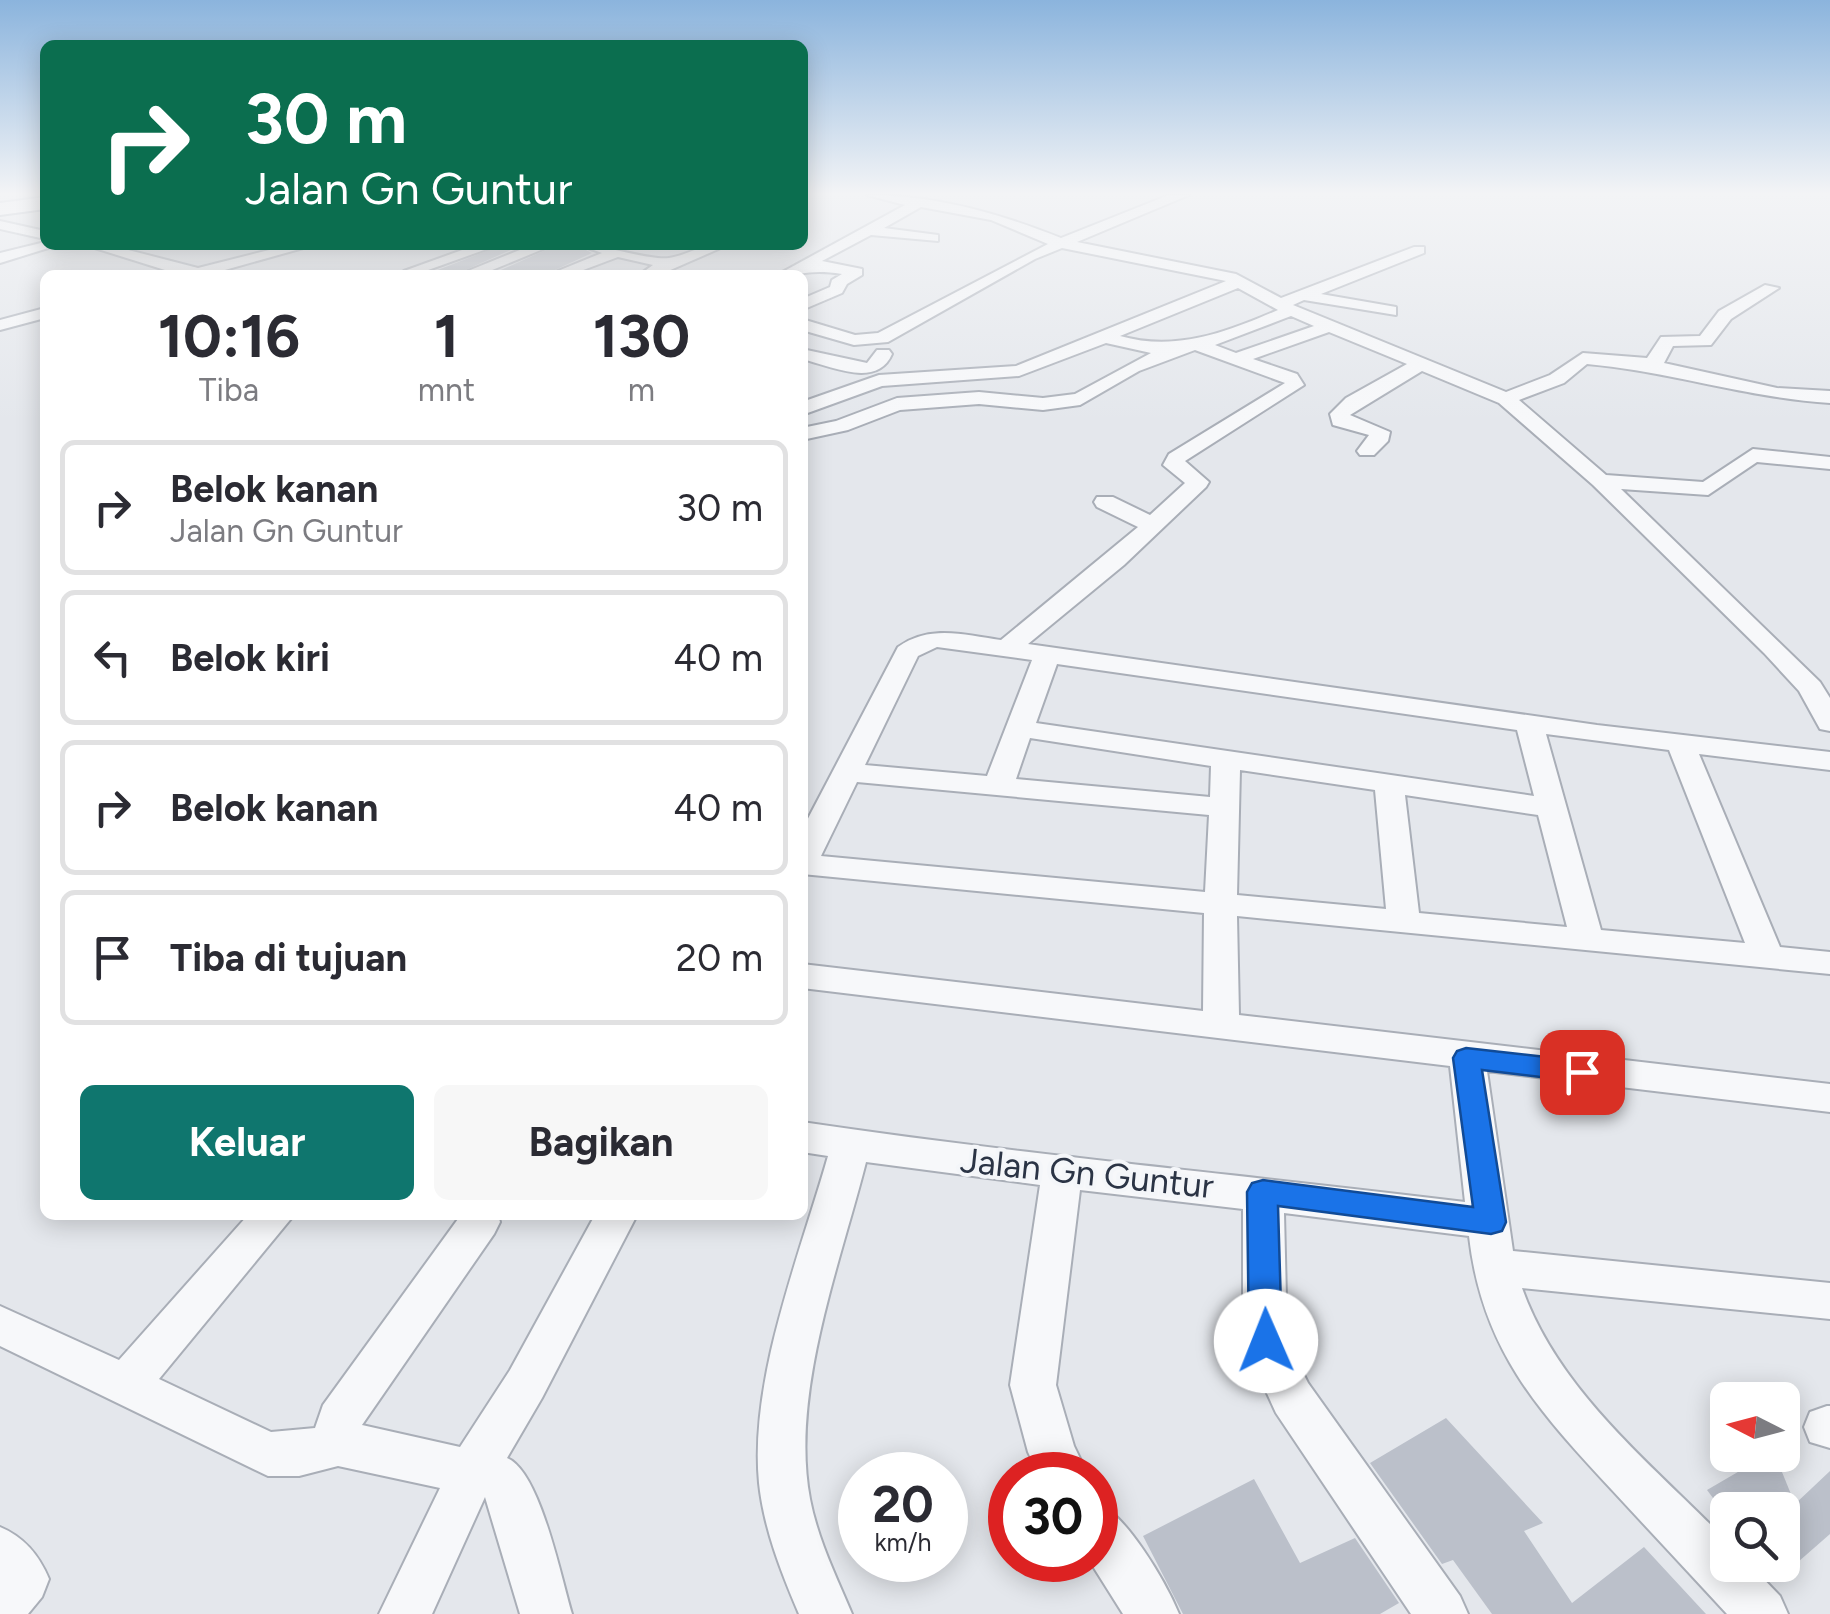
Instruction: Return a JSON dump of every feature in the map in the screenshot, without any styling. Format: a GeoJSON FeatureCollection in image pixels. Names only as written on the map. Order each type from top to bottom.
{"type":"FeatureCollection","features":[{"type":"Feature","properties":{"kind":"street"},"geometry":{"type":"LineString","coordinates":[[808,302],[840,288],[836,284],[856,272],[846,270]]}},
{"type":"Feature","properties":{"kind":"street"},"geometry":{"type":"LineString","coordinates":[[808,326],[854,340],[882,338],[1004,270]]}},
{"type":"Feature","properties":{"kind":"street"},"geometry":{"type":"LineString","coordinates":[[1206,270],[1291,303],[1330,326],[1506,399],[1600,481],[1820,689],[1830,724]]}},
{"type":"Feature","properties":{"kind":"street"},"geometry":{"type":"LineString","coordinates":[[1229,349],[1291,303],[1370,270]]}},
{"type":"Feature","properties":{"kind":"street"},"geometry":{"type":"LineString","coordinates":[[808,407],[878,380],[1009,372],[1034,366],[1238,282]]}},
{"type":"Feature","properties":{"kind":"street"},"geometry":{"type":"LineString","coordinates":[[1646,364],[1657,360],[1667,341],[1705,341],[1725,315],[1771,288]]}},
{"type":"Feature","properties":{"kind":"street"},"geometry":{"type":"LineString","coordinates":[[1291,303],[1390,311]]}},
{"type":"Feature","properties":{"kind":"street"},"geometry":{"type":"LineString","coordinates":[[0,326],[40,314]]}},
{"type":"Feature","properties":{"kind":"street"},"geometry":{"type":"LineString","coordinates":[[1110,335],[1111,339],[1135,346],[1259,351],[1330,326]]}},
{"type":"Feature","properties":{"kind":"street"},"geometry":{"type":"LineString","coordinates":[[808,355],[870,369],[879,364],[886,344],[882,338]]}},
{"type":"Feature","properties":{"kind":"street"},"geometry":{"type":"LineString","coordinates":[[1034,366],[1079,376],[1187,347]]}},
{"type":"Feature","properties":{"kind":"street"},"geometry":{"type":"LineString","coordinates":[[1009,647],[1116,560],[1198,482],[1173,465],[1176,458],[1295,385],[1290,378],[1229,349]]}},
{"type":"Feature","properties":{"kind":"street"},"geometry":{"type":"LineString","coordinates":[[1506,399],[1557,379],[1582,358],[1646,364],[1777,394],[1830,397]]}},
{"type":"Feature","properties":{"kind":"street"},"geometry":{"type":"LineString","coordinates":[[1368,451],[1378,441],[1380,432],[1340,421],[1340,414],[1353,402],[1423,364]]}},
{"type":"Feature","properties":{"kind":"street"},"geometry":{"type":"LineString","coordinates":[[808,433],[842,426],[890,406],[980,398],[1062,402],[1092,394],[1079,376]]}},
{"type":"Feature","properties":{"kind":"street"},"geometry":{"type":"LineString","coordinates":[[808,389],[831,397]]}},
{"type":"Feature","properties":{"kind":"street"},"geometry":{"type":"LineString","coordinates":[[1600,481],[1702,490],[1713,488],[1753,455],[1830,464]]}},
{"type":"Feature","properties":{"kind":"street"},"geometry":{"type":"LineString","coordinates":[[1104,502],[1150,524]]}},
{"type":"Feature","properties":{"kind":"street"},"geometry":{"type":"LineString","coordinates":[[808,851],[907,652],[937,639],[1528,724],[1830,761]]}},
{"type":"Feature","properties":{"kind":"street"},"geometry":{"type":"LineString","coordinates":[[999,784],[1048,653]]}},
{"type":"Feature","properties":{"kind":"street"},"geometry":{"type":"LineString","coordinates":[[1528,724],[1587,940]]}},
{"type":"Feature","properties":{"kind":"street"},"geometry":{"type":"LineString","coordinates":[[1022,729],[1551,808]]}},
{"type":"Feature","properties":{"kind":"street"},"geometry":{"type":"LineString","coordinates":[[1680,742],[1767,956]]}},
{"type":"Feature","properties":{"kind":"street"},"geometry":{"type":"LineString","coordinates":[[1221,1026],[1222,807],[1226,758]]}},
{"type":"Feature","properties":{"kind":"street"},"geometry":{"type":"LineString","coordinates":[[848,772],[1222,807]]}},
{"type":"Feature","properties":{"kind":"street"},"geometry":{"type":"LineString","coordinates":[[1389,781],[1404,920]]}},
{"type":"Feature","properties":{"kind":"street"},"geometry":{"type":"LineString","coordinates":[[808,864],[1830,963]]}},
{"type":"Feature","properties":{"kind":"street"},"geometry":{"type":"LineString","coordinates":[[808,977],[1466,1058],[1830,1098]]}},
{"type":"Feature","properties":{"kind":"street"},"geometry":{"type":"LineString","coordinates":[[1466,1058],[1492,1244],[1516,1335],[1554,1395],[1762,1614]]}},
{"type":"Feature","properties":{"kind":"street","name":"Jalan Gn Guntur"},"geometry":{"type":"LineString","coordinates":[[808,1138],[1062,1173],[1263,1192],[1492,1244],[1830,1301]]}},
{"type":"Feature","properties":{"kind":"street"},"geometry":{"type":"LineString","coordinates":[[826,1614],[795,1537],[782,1463],[793,1372],[852,1145]]}},
{"type":"Feature","properties":{"kind":"street"},"geometry":{"type":"LineString","coordinates":[[1052,1452],[1033,1386],[1062,1173]]}},
{"type":"Feature","properties":{"kind":"street"},"geometry":{"type":"LineString","coordinates":[[1263,1192],[1266,1341],[1272,1360],[1292,1398],[1442,1614]]}},
{"type":"Feature","properties":{"kind":"street"},"geometry":{"type":"LineString","coordinates":[[126,1385],[269,1220]]}},
{"type":"Feature","properties":{"kind":"street"},"geometry":{"type":"LineString","coordinates":[[338,1444],[339,1420],[345,1410],[452,1263],[478,1220]]}},
{"type":"Feature","properties":{"kind":"street"},"geometry":{"type":"LineString","coordinates":[[405,1614],[473,1470],[526,1384],[613,1220]]}},
{"type":"Feature","properties":{"kind":"street"},"geometry":{"type":"LineString","coordinates":[[0,1325],[268,1454],[299,1454],[338,1444],[500,1478],[510,1492],[546,1614]]}},
{"type":"Feature","properties":{"kind":"street"},"geometry":{"type":"LineString","coordinates":[[0,1552],[24,1579],[0,1607]]}},
{"type":"Feature","properties":{"kind":"street"},"geometry":{"type":"LineString","coordinates":[[1118,1560],[1153,1614]]}},
{"type":"Feature","properties":{"kind":"building"},"geometry":{"type":"Polygon","coordinates":[[[1446,1418],[1543,1523],[1524,1531],[1572,1603],[1644,1547],[1706,1614],[1492,1614],[1453,1560],[1442,1564],[1370,1463],[1446,1418]]]}},
{"type":"Feature","properties":{"kind":"building"},"geometry":{"type":"Polygon","coordinates":[[[1830,1471],[1830,1534],[1800,1560],[1800,1499],[1830,1471]]]}},
{"type":"Feature","properties":{"kind":"building"},"geometry":{"type":"Polygon","coordinates":[[[1738,1472],[1782,1472],[1790,1492],[1710,1494],[1707,1490],[1738,1472]]]}},
{"type":"Feature","properties":{"kind":"building"},"geometry":{"type":"Polygon","coordinates":[[[1254,1479],[1300,1563],[1355,1538],[1399,1603],[1380,1614],[1183,1614],[1143,1536],[1254,1479]]]}},
{"type":"Feature","properties":{"kind":"route"},"geometry":{"type":"LineString","coordinates":[[1266,1341],[1263,1192],[1491,1222],[1466,1058],[1582,1072]]}}]}
